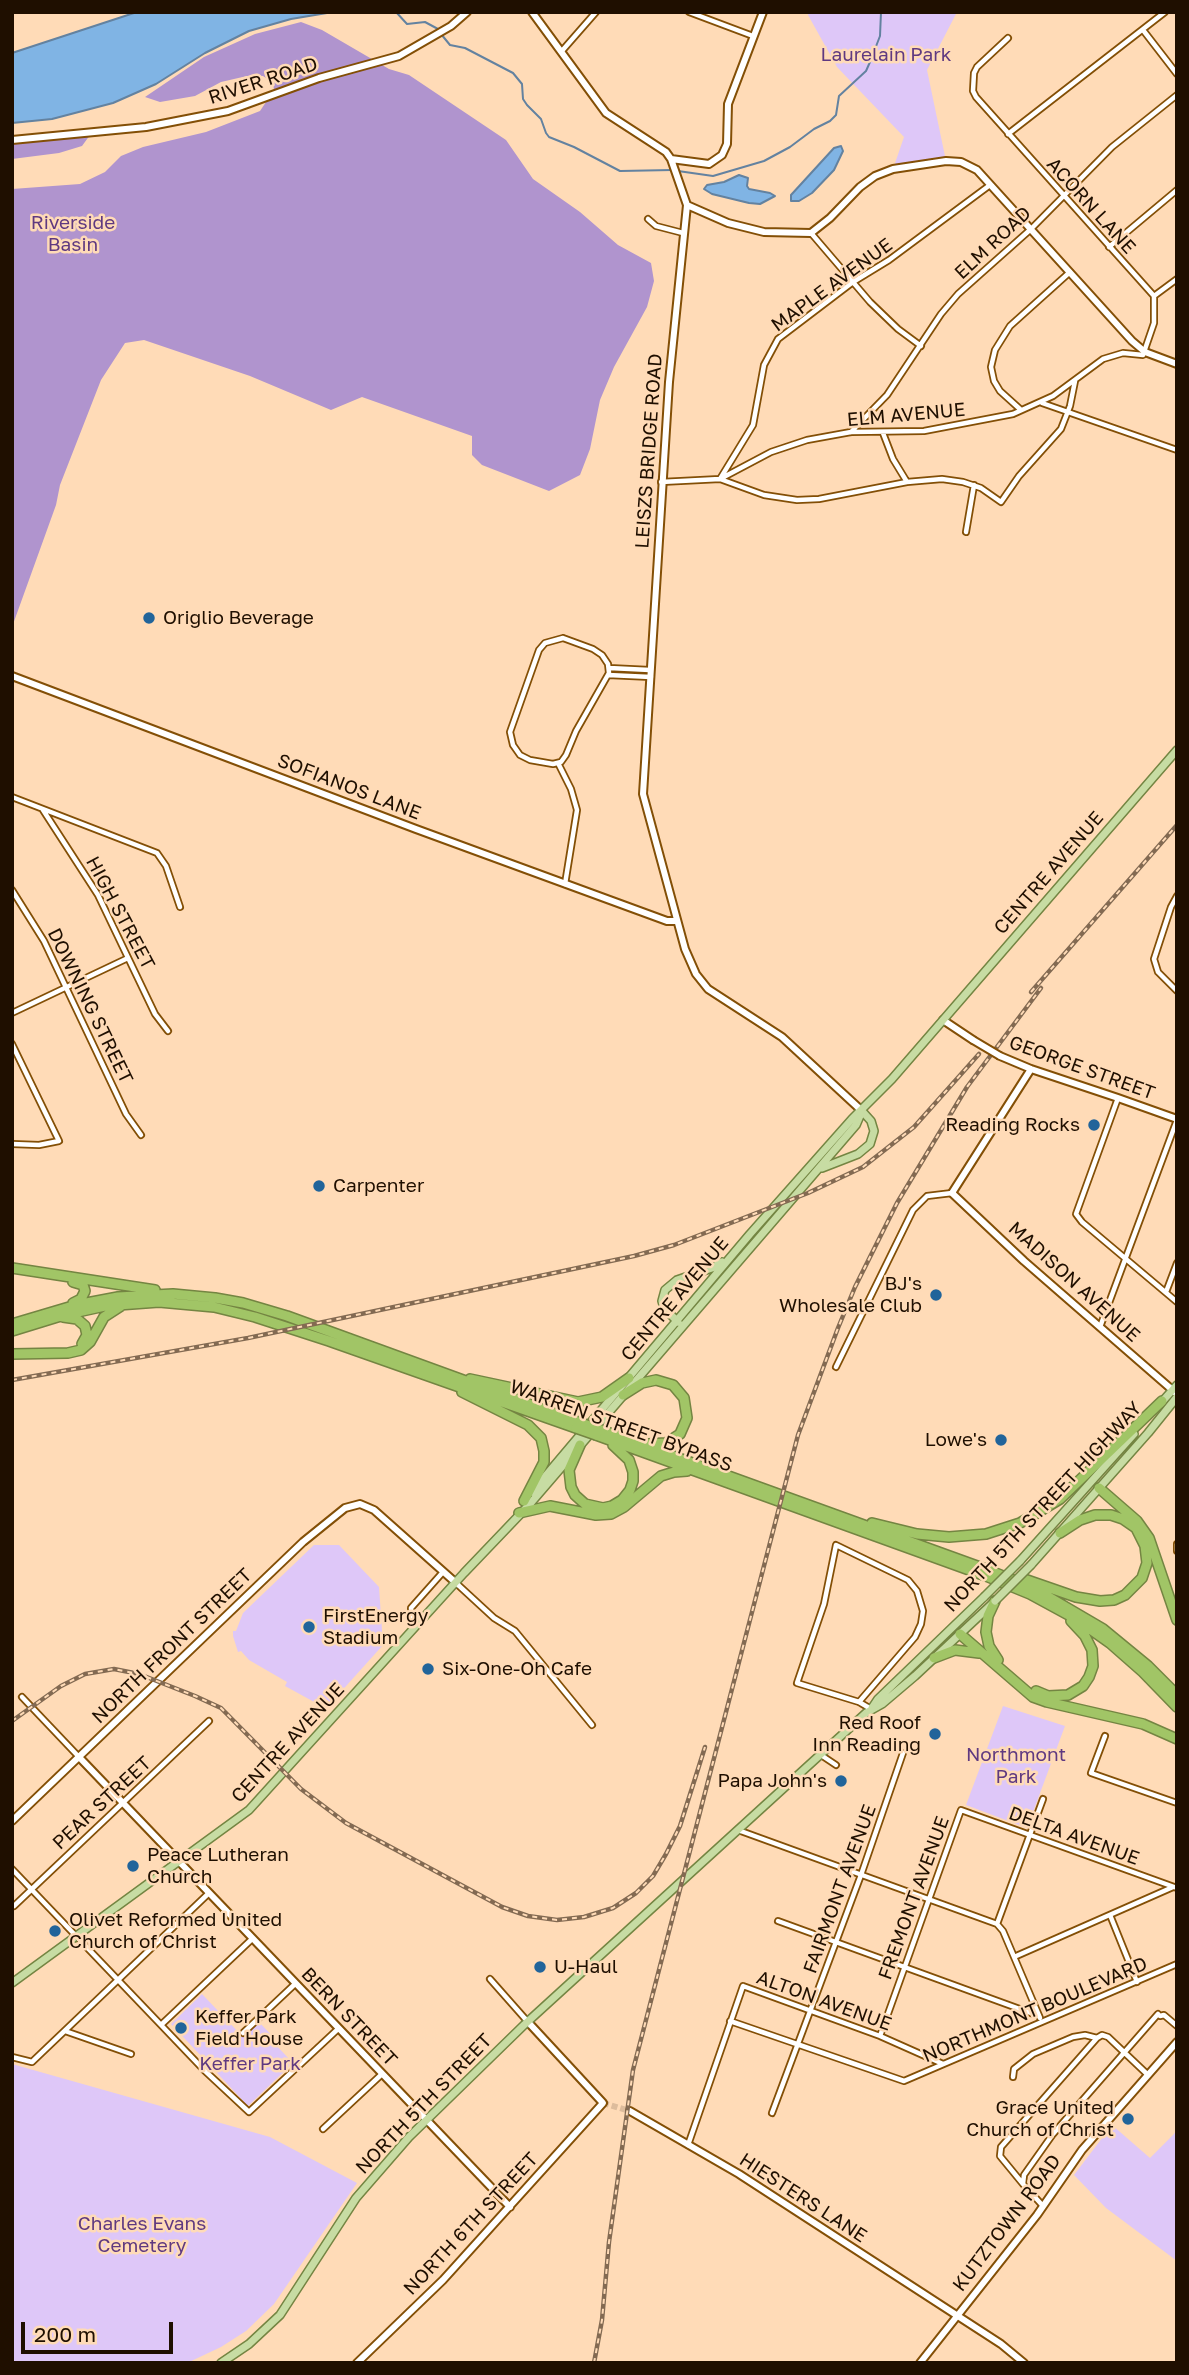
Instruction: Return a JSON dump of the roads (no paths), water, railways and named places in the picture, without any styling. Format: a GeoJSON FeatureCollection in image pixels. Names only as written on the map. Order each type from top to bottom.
{"type":"FeatureCollection","features":[{"type":"Feature","properties":{"kind":"highway"},"geometry":{"type":"LineString","coordinates":[[12,1270],[188,1295]]}},
{"type":"Feature","properties":{"kind":"highway"},"geometry":{"type":"LineString","coordinates":[[12,1270],[83,1285],[85,1291],[81,1299],[62,1309]]}},
{"type":"Feature","properties":{"kind":"highway","name":"WARREN STREET BYPASS"},"geometry":{"type":"LineString","coordinates":[[12,1324],[62,1309],[118,1297],[159,1294],[215,1298],[258,1307],[698,1472],[986,1576],[1053,1606],[1115,1647],[1177,1707]]}},
{"type":"Feature","properties":{"kind":"highway","name":"WARREN STREET BYPASS"},"geometry":{"type":"LineString","coordinates":[[12,1331],[91,1308],[173,1302],[228,1309],[404,1363]]}},
{"type":"Feature","properties":{"kind":"highway"},"geometry":{"type":"LineString","coordinates":[[12,1352],[68,1353],[81,1350],[90,1342],[107,1314],[115,1308],[133,1303]]}},
{"type":"Feature","properties":{"kind":"highway"},"geometry":{"type":"LineString","coordinates":[[12,1352],[72,1349],[85,1341],[87,1329],[80,1321],[69,1317],[51,1318]]}},
{"type":"Feature","properties":{"kind":"highway"},"geometry":{"type":"LineString","coordinates":[[445,1378],[495,1383],[578,1402],[603,1397],[629,1378]]}},
{"type":"Feature","properties":{"kind":"highway"},"geometry":{"type":"LineString","coordinates":[[445,1378],[528,1425],[538,1434],[544,1446],[544,1462],[524,1501]]}},
{"type":"Feature","properties":{"kind":"highway"},"geometry":{"type":"LineString","coordinates":[[623,1395],[642,1383],[659,1381],[678,1390],[688,1408],[685,1425],[672,1440],[659,1444],[634,1442]]}},
{"type":"Feature","properties":{"kind":"highway"},"geometry":{"type":"LineString","coordinates":[[817,1508],[903,1531],[940,1537],[977,1536],[1004,1530],[1029,1519],[1060,1499],[1162,1401]]}},
{"type":"Feature","properties":{"kind":"highway"},"geometry":{"type":"LineString","coordinates":[[580,1446],[569,1474],[574,1493],[582,1502],[593,1507],[606,1507],[617,1503],[631,1487],[631,1465],[621,1450],[598,1433]]}},
{"type":"Feature","properties":{"kind":"highway","name":"WARREN STREET BYPASS"},"geometry":{"type":"LineString","coordinates":[[598,1433],[634,1442],[1033,1588],[1091,1621],[1137,1656],[1177,1695]]}},
{"type":"Feature","properties":{"kind":"highway"},"geometry":{"type":"LineString","coordinates":[[519,1513],[550,1506],[607,1515],[621,1510],[665,1474],[679,1471],[698,1472]]}},
{"type":"Feature","properties":{"kind":"highway"},"geometry":{"type":"LineString","coordinates":[[1099,1488],[1137,1521],[1149,1538],[1177,1620]]}},
{"type":"Feature","properties":{"kind":"highway"},"geometry":{"type":"LineString","coordinates":[[988,1570],[1094,1601],[1121,1597],[1132,1591],[1142,1578],[1147,1563],[1146,1546],[1138,1532],[1126,1521],[1111,1515],[1095,1515],[1060,1532]]}},
{"type":"Feature","properties":{"kind":"highway"},"geometry":{"type":"LineString","coordinates":[[995,1601],[988,1616],[986,1632],[989,1646],[998,1660]]}},
{"type":"Feature","properties":{"kind":"highway"},"geometry":{"type":"LineString","coordinates":[[959,1630],[1029,1686],[1044,1695],[1063,1696],[1083,1686],[1093,1666],[1090,1646],[1077,1627],[1053,1606]]}},
{"type":"Feature","properties":{"kind":"highway"},"geometry":{"type":"LineString","coordinates":[[959,1630],[1025,1691],[1038,1699],[1143,1724],[1177,1739]]}},
{"type":"Feature","properties":{"kind":"highway"},"geometry":{"type":"LineString","coordinates":[[934,1658],[960,1649],[983,1654]]}},
{"type":"Feature","properties":{"kind":"main road","name":"CENTRE AVENUE"},"geometry":{"type":"LineString","coordinates":[[12,1983],[249,1811],[580,1446],[623,1395],[731,1255],[943,1020],[1177,750]]}},
{"type":"Feature","properties":{"kind":"main road","name":"CENTRE AVENUE"},"geometry":{"type":"LineString","coordinates":[[519,1513],[524,1501],[629,1378],[856,1125],[862,1111]]}},
{"type":"Feature","properties":{"kind":"main road"},"geometry":{"type":"LineString","coordinates":[[810,1177],[828,1164],[858,1154],[868,1147],[874,1131],[871,1121],[862,1111]]}},
{"type":"Feature","properties":{"kind":"main road"},"geometry":{"type":"LineString","coordinates":[[679,1324],[665,1311],[663,1305],[667,1287],[677,1280],[712,1268],[731,1255]]}},
{"type":"Feature","properties":{"kind":"main road","name":"NORTH 5TH STREET HIGHWAY"},"geometry":{"type":"LineString","coordinates":[[871,1709],[882,1704],[934,1658],[984,1597],[1020,1561],[1162,1401],[1176,1392]]}},
{"type":"Feature","properties":{"kind":"main road","name":"NORTH 5TH STREET HIGHWAY"},"geometry":{"type":"LineString","coordinates":[[614,1944],[871,1709],[878,1699],[995,1601],[1031,1565],[1099,1488],[1176,1392]]}},
{"type":"Feature","properties":{"kind":"main road"},"geometry":{"type":"LineString","coordinates":[[1088,1485],[1099,1488]]}},
{"type":"Feature","properties":{"kind":"main road","name":"NORTH 5TH STREET"},"geometry":{"type":"LineString","coordinates":[[221,2363],[249,2344],[280,2315],[356,2198],[393,2154],[528,2022],[614,1944]]}},
{"type":"Feature","properties":{"kind":"street","name":"RIVER ROAD"},"geometry":{"type":"LineString","coordinates":[[12,140],[146,127],[228,111],[319,78],[399,56],[451,26],[467,12]]}},
{"type":"Feature","properties":{"kind":"street"},"geometry":{"type":"LineString","coordinates":[[532,12],[606,113],[659,146],[671,159],[709,164],[722,155],[727,144],[728,104],[763,12]]}},
{"type":"Feature","properties":{"kind":"street"},"geometry":{"type":"LineString","coordinates":[[561,52],[596,12]]}},
{"type":"Feature","properties":{"kind":"street"},"geometry":{"type":"LineString","coordinates":[[689,12],[754,37]]}},
{"type":"Feature","properties":{"kind":"street"},"geometry":{"type":"LineString","coordinates":[[1008,134],[1165,12]]}},
{"type":"Feature","properties":{"kind":"street"},"geometry":{"type":"LineString","coordinates":[[1143,30],[1177,74]]}},
{"type":"Feature","properties":{"kind":"street","name":"ACORN LANE"},"geometry":{"type":"LineString","coordinates":[[1008,38],[974,73],[973,91],[976,97],[1154,296]]}},
{"type":"Feature","properties":{"kind":"street","name":"ELM ROAD"},"geometry":{"type":"LineString","coordinates":[[851,432],[887,394],[941,314],[958,294],[1031,229],[1112,147],[1177,95]]}},
{"type":"Feature","properties":{"kind":"street","name":"LEISZS BRIDGE ROAD"},"geometry":{"type":"LineString","coordinates":[[671,159],[687,205],[662,482],[643,794],[685,949],[696,974],[708,989],[782,1037],[862,1111]]}},
{"type":"Feature","properties":{"kind":"street"},"geometry":{"type":"LineString","coordinates":[[687,205],[729,223],[764,232],[811,233],[875,176],[893,169],[946,161],[961,162],[977,170],[1144,353],[1177,364]]}},
{"type":"Feature","properties":{"kind":"street","name":"MAPLE AVENUE"},"geometry":{"type":"LineString","coordinates":[[720,479],[753,425],[762,370],[771,349],[788,331],[853,282],[889,260],[990,184]]}},
{"type":"Feature","properties":{"kind":"street"},"geometry":{"type":"LineString","coordinates":[[1109,247],[1177,190]]}},
{"type":"Feature","properties":{"kind":"street"},"geometry":{"type":"LineString","coordinates":[[648,219],[656,226],[683,233]]}},
{"type":"Feature","properties":{"kind":"street"},"geometry":{"type":"LineString","coordinates":[[811,233],[884,317],[920,345]]}},
{"type":"Feature","properties":{"kind":"street"},"geometry":{"type":"LineString","coordinates":[[1021,410],[994,382],[991,367],[995,350],[1010,326],[1070,272]]}},
{"type":"Feature","properties":{"kind":"street"},"geometry":{"type":"LineString","coordinates":[[1144,353],[1154,323],[1154,296],[1177,279]]}},
{"type":"Feature","properties":{"kind":"street","name":"ELM AVENUE"},"geometry":{"type":"LineString","coordinates":[[662,482],[720,479],[783,447],[851,432],[934,430],[990,420],[1042,402],[1076,380],[1094,364],[1110,356],[1144,353]]}},
{"type":"Feature","properties":{"kind":"street"},"geometry":{"type":"LineString","coordinates":[[720,479],[764,495],[797,500],[942,479],[974,485],[1001,502],[1019,476],[1058,434],[1068,412],[1076,380]]}},
{"type":"Feature","properties":{"kind":"street"},"geometry":{"type":"LineString","coordinates":[[1042,402],[1177,450]]}},
{"type":"Feature","properties":{"kind":"street"},"geometry":{"type":"LineString","coordinates":[[883,433],[907,482]]}},
{"type":"Feature","properties":{"kind":"street"},"geometry":{"type":"LineString","coordinates":[[966,532],[974,485]]}},
{"type":"Feature","properties":{"kind":"street"},"geometry":{"type":"LineString","coordinates":[[563,638],[593,649],[602,655],[609,668],[608,675],[561,762],[530,760],[520,755],[513,745],[510,732],[539,650],[545,643],[563,638]]}},
{"type":"Feature","properties":{"kind":"street"},"geometry":{"type":"LineString","coordinates":[[609,668],[651,674]]}},
{"type":"Feature","properties":{"kind":"street"},"geometry":{"type":"LineString","coordinates":[[608,675],[651,674]]}},
{"type":"Feature","properties":{"kind":"street","name":"SOFIANOS LANE"},"geometry":{"type":"LineString","coordinates":[[12,676],[565,884],[667,921],[677,921]]}},
{"type":"Feature","properties":{"kind":"street"},"geometry":{"type":"LineString","coordinates":[[558,763],[571,789],[577,810],[565,884]]}},
{"type":"Feature","properties":{"kind":"street"},"geometry":{"type":"LineString","coordinates":[[12,797],[157,853],[166,866],[180,907]]}},
{"type":"Feature","properties":{"kind":"street","name":"HIGH STREET"},"geometry":{"type":"LineString","coordinates":[[43,810],[98,895],[155,1014],[168,1031]]}},
{"type":"Feature","properties":{"kind":"street","name":"DOWNING STREET"},"geometry":{"type":"LineString","coordinates":[[12,890],[44,941],[126,1114],[141,1135]]}},
{"type":"Feature","properties":{"kind":"street"},"geometry":{"type":"LineString","coordinates":[[1177,896],[1154,959],[1157,972],[1177,990]]}},
{"type":"Feature","properties":{"kind":"street"},"geometry":{"type":"LineString","coordinates":[[12,1013],[128,958]]}},
{"type":"Feature","properties":{"kind":"street","name":"GEORGE STREET"},"geometry":{"type":"LineString","coordinates":[[943,1020],[1000,1056],[1177,1120]]}},
{"type":"Feature","properties":{"kind":"street"},"geometry":{"type":"LineString","coordinates":[[12,1044],[59,1141],[39,1145],[12,1144]]}},
{"type":"Feature","properties":{"kind":"street"},"geometry":{"type":"LineString","coordinates":[[836,1367],[913,1210],[927,1196],[952,1192],[1031,1069]]}},
{"type":"Feature","properties":{"kind":"street"},"geometry":{"type":"LineString","coordinates":[[1118,1098],[1076,1214],[1177,1302]]}},
{"type":"Feature","properties":{"kind":"street"},"geometry":{"type":"LineString","coordinates":[[1100,1327],[1177,1120]]}},
{"type":"Feature","properties":{"kind":"street","name":"MADISON AVENUE"},"geometry":{"type":"LineString","coordinates":[[952,1192],[1024,1261],[1176,1392]]}},
{"type":"Feature","properties":{"kind":"street"},"geometry":{"type":"LineString","coordinates":[[1166,1292],[1177,1263]]}},
{"type":"Feature","properties":{"kind":"street","name":"NORTH FRONT STREET"},"geometry":{"type":"LineString","coordinates":[[12,1821],[303,1542],[345,1508],[360,1504],[374,1510],[443,1572]]}},
{"type":"Feature","properties":{"kind":"street"},"geometry":{"type":"LineString","coordinates":[[1177,1544],[1177,1551]]}},
{"type":"Feature","properties":{"kind":"street"},"geometry":{"type":"LineString","coordinates":[[859,1702],[915,1637],[923,1611],[917,1591],[908,1580],[836,1545],[824,1604],[797,1683],[859,1702],[871,1709]]}},
{"type":"Feature","properties":{"kind":"street"},"geometry":{"type":"LineString","coordinates":[[412,1631],[411,1608],[443,1572],[494,1618],[514,1631],[592,1726]]}},
{"type":"Feature","properties":{"kind":"street"},"geometry":{"type":"LineString","coordinates":[[22,1697],[79,1757]]}},
{"type":"Feature","properties":{"kind":"street","name":"PEAR STREET"},"geometry":{"type":"LineString","coordinates":[[14,1906],[209,1721]]}},
{"type":"Feature","properties":{"kind":"street"},"geometry":{"type":"LineString","coordinates":[[1105,1736],[1091,1773],[1177,1803]]}},
{"type":"Feature","properties":{"kind":"street","name":"FAIRMONT AVENUE"},"geometry":{"type":"LineString","coordinates":[[772,2113],[861,1875],[903,1753]]}},
{"type":"Feature","properties":{"kind":"street"},"geometry":{"type":"LineString","coordinates":[[821,1755],[836,1765]]}},
{"type":"Feature","properties":{"kind":"street","name":"BERN STREET"},"geometry":{"type":"LineString","coordinates":[[79,1757],[509,2207]]}},
{"type":"Feature","properties":{"kind":"street"},"geometry":{"type":"LineString","coordinates":[[997,1924],[1043,1800]]}},
{"type":"Feature","properties":{"kind":"street","name":"DELTA AVENUE"},"geometry":{"type":"LineString","coordinates":[[961,1810],[1176,1886]]}},
{"type":"Feature","properties":{"kind":"street","name":"FREMONT AVENUE"},"geometry":{"type":"LineString","coordinates":[[880,2036],[961,1810]]}},
{"type":"Feature","properties":{"kind":"street"},"geometry":{"type":"LineString","coordinates":[[738,1830],[997,1924],[1040,2019]]}},
{"type":"Feature","properties":{"kind":"street"},"geometry":{"type":"LineString","coordinates":[[12,1869],[161,2025],[249,2112],[338,2029]]}},
{"type":"Feature","properties":{"kind":"street"},"geometry":{"type":"LineString","coordinates":[[1014,1957],[1176,1886]]}},
{"type":"Feature","properties":{"kind":"street"},"geometry":{"type":"LineString","coordinates":[[12,2057],[32,2062],[209,1893]]}},
{"type":"Feature","properties":{"kind":"street"},"geometry":{"type":"LineString","coordinates":[[1110,1915],[1137,1982]]}},
{"type":"Feature","properties":{"kind":"street"},"geometry":{"type":"LineString","coordinates":[[778,1922],[1040,2019]]}},
{"type":"Feature","properties":{"kind":"street"},"geometry":{"type":"LineString","coordinates":[[161,2025],[252,1939]]}},
{"type":"Feature","properties":{"kind":"street","name":"NORTHMONT BOULEVARD"},"geometry":{"type":"LineString","coordinates":[[798,2045],[904,2081],[1040,2019],[1177,1964]]}},
{"type":"Feature","properties":{"kind":"street"},"geometry":{"type":"LineString","coordinates":[[490,1979],[528,2022]]}},
{"type":"Feature","properties":{"kind":"street"},"geometry":{"type":"LineString","coordinates":[[243,2033],[295,1984]]}},
{"type":"Feature","properties":{"kind":"street","name":"ALTON AVENUE"},"geometry":{"type":"LineString","coordinates":[[730,2021],[743,1986],[880,2036],[944,2064]]}},
{"type":"Feature","properties":{"kind":"street"},"geometry":{"type":"LineString","coordinates":[[1023,2184],[1024,2175],[1053,2134],[1157,2014],[1164,2015],[1177,2026]]}},
{"type":"Feature","properties":{"kind":"street"},"geometry":{"type":"LineString","coordinates":[[687,2146],[730,2021],[798,2045]]}},
{"type":"Feature","properties":{"kind":"street","name":"NORTH 6TH STREET"},"geometry":{"type":"LineString","coordinates":[[357,2363],[432,2291],[603,2103],[528,2022]]}},
{"type":"Feature","properties":{"kind":"street"},"geometry":{"type":"LineString","coordinates":[[65,2031],[131,2054]]}},
{"type":"Feature","properties":{"kind":"street"},"geometry":{"type":"LineString","coordinates":[[1013,2077],[1014,2069],[1032,2054],[1073,2037],[1085,2035],[1097,2038]]}},
{"type":"Feature","properties":{"kind":"street"},"geometry":{"type":"LineString","coordinates":[[1043,2206],[1000,2156],[1001,2147],[1102,2035],[1108,2037],[1147,2074]]}},
{"type":"Feature","properties":{"kind":"street","name":"KUTZTOWN ROAD"},"geometry":{"type":"LineString","coordinates":[[920,2363],[1043,2206],[1082,2150],[1177,2042]]}},
{"type":"Feature","properties":{"kind":"street"},"geometry":{"type":"LineString","coordinates":[[323,2129],[382,2074]]}},
{"type":"Feature","properties":{"kind":"street","name":"HIESTERS LANE"},"geometry":{"type":"LineString","coordinates":[[630,2111],[739,2174],[1014,2353],[1024,2363]]}},
{"type":"Feature","properties":{"kind":"water"},"geometry":{"type":"Polygon","coordinates":[[[137,12],[333,12],[291,19],[249,31],[205,53],[156,84],[113,103],[52,119],[12,123],[12,53],[137,12]]]}},
{"type":"Feature","properties":{"kind":"water"},"geometry":{"type":"Polygon","coordinates":[[[841,146],[843,151],[834,170],[812,193],[799,201],[791,201],[791,195],[834,148],[841,146]]]}},
{"type":"Feature","properties":{"kind":"water"},"geometry":{"type":"Polygon","coordinates":[[[739,175],[748,178],[749,189],[775,196],[760,204],[749,203],[712,194],[704,189],[707,185],[724,182],[739,175]]]}},
{"type":"Feature","properties":{"kind":"waterway"},"geometry":{"type":"LineString","coordinates":[[396,12],[407,24],[425,22],[438,29]]}},
{"type":"Feature","properties":{"kind":"waterway"},"geometry":{"type":"LineString","coordinates":[[678,171],[713,176],[764,161],[830,121],[836,115],[839,96],[866,71],[880,36],[881,12]]}},
{"type":"Feature","properties":{"kind":"waterway"},"geometry":{"type":"LineString","coordinates":[[441,34],[450,45],[465,48],[513,73],[522,84],[523,99],[541,119],[549,137],[620,171],[672,170]]}},
{"type":"Feature","properties":{"kind":"tunnel"},"geometry":{"type":"LineString","coordinates":[[603,2103],[630,2111]]}},
{"type":"Feature","properties":{"kind":"railway"},"geometry":{"type":"LineString","coordinates":[[1031,992],[1177,825]]}},
{"type":"Feature","properties":{"kind":"railway"},"geometry":{"type":"LineString","coordinates":[[594,2363],[602,2320],[609,2242],[633,2070],[798,1435],[855,1287],[897,1203],[967,1087],[1041,988]]}},
{"type":"Feature","properties":{"kind":"railway"},"geometry":{"type":"LineString","coordinates":[[12,1380],[248,1338],[634,1256],[674,1245],[808,1193],[863,1167],[914,1127],[979,1054]]}},
{"type":"Feature","properties":{"kind":"railway"},"geometry":{"type":"LineString","coordinates":[[12,1721],[61,1686],[85,1674],[114,1669],[139,1674],[221,1708],[301,1789],[346,1823],[502,1907],[528,1916],[557,1920],[584,1917],[613,1908],[636,1893],[653,1876],[680,1826],[705,1747]]}},
{"type":"Feature","properties":{"kind":"place","name":"Origlio Beverage"},"geometry":{"type":"Point","coordinates":[149,618]}},
{"type":"Feature","properties":{"kind":"place","name":"Reading Rocks"},"geometry":{"type":"Point","coordinates":[1094,1125]}},
{"type":"Feature","properties":{"kind":"place","name":"Carpenter"},"geometry":{"type":"Point","coordinates":[319,1186]}},
{"type":"Feature","properties":{"kind":"place","name":"BJ's Wholesale Club"},"geometry":{"type":"Point","coordinates":[936,1295]}},
{"type":"Feature","properties":{"kind":"place","name":"Lowe's"},"geometry":{"type":"Point","coordinates":[1001,1440]}},
{"type":"Feature","properties":{"kind":"place","name":"FirstEnergy Stadium"},"geometry":{"type":"Point","coordinates":[309,1627]}},
{"type":"Feature","properties":{"kind":"place","name":"Six-One-Oh Cafe"},"geometry":{"type":"Point","coordinates":[428,1669]}},
{"type":"Feature","properties":{"kind":"place","name":"Red Roof Inn Reading"},"geometry":{"type":"Point","coordinates":[935,1734]}},
{"type":"Feature","properties":{"kind":"place","name":"Papa John's"},"geometry":{"type":"Point","coordinates":[841,1781]}},
{"type":"Feature","properties":{"kind":"place","name":"Peace Lutheran Church"},"geometry":{"type":"Point","coordinates":[133,1866]}},
{"type":"Feature","properties":{"kind":"place","name":"Olivet Reformed United Church of Christ"},"geometry":{"type":"Point","coordinates":[55,1931]}},
{"type":"Feature","properties":{"kind":"place","name":"U-Haul"},"geometry":{"type":"Point","coordinates":[540,1967]}},
{"type":"Feature","properties":{"kind":"place","name":"Keffer Park Field House"},"geometry":{"type":"Point","coordinates":[181,2028]}},
{"type":"Feature","properties":{"kind":"place","name":"Grace United Church of Christ"},"geometry":{"type":"Point","coordinates":[1128,2119]}},
{"type":"Feature","properties":{"kind":"park label","name":"Laurelain Park"},"geometry":{"type":"Point","coordinates":[886,55]}},
{"type":"Feature","properties":{"kind":"park label","name":"Riverside Basin"},"geometry":{"type":"Point","coordinates":[73,234]}},
{"type":"Feature","properties":{"kind":"park label","name":"Northmont Park"},"geometry":{"type":"Point","coordinates":[1016,1766]}},
{"type":"Feature","properties":{"kind":"park label","name":"Keffer Park"},"geometry":{"type":"Point","coordinates":[250,2064]}},
{"type":"Feature","properties":{"kind":"park label","name":"Charles Evans Cemetery"},"geometry":{"type":"Point","coordinates":[142,2235]}}]}
